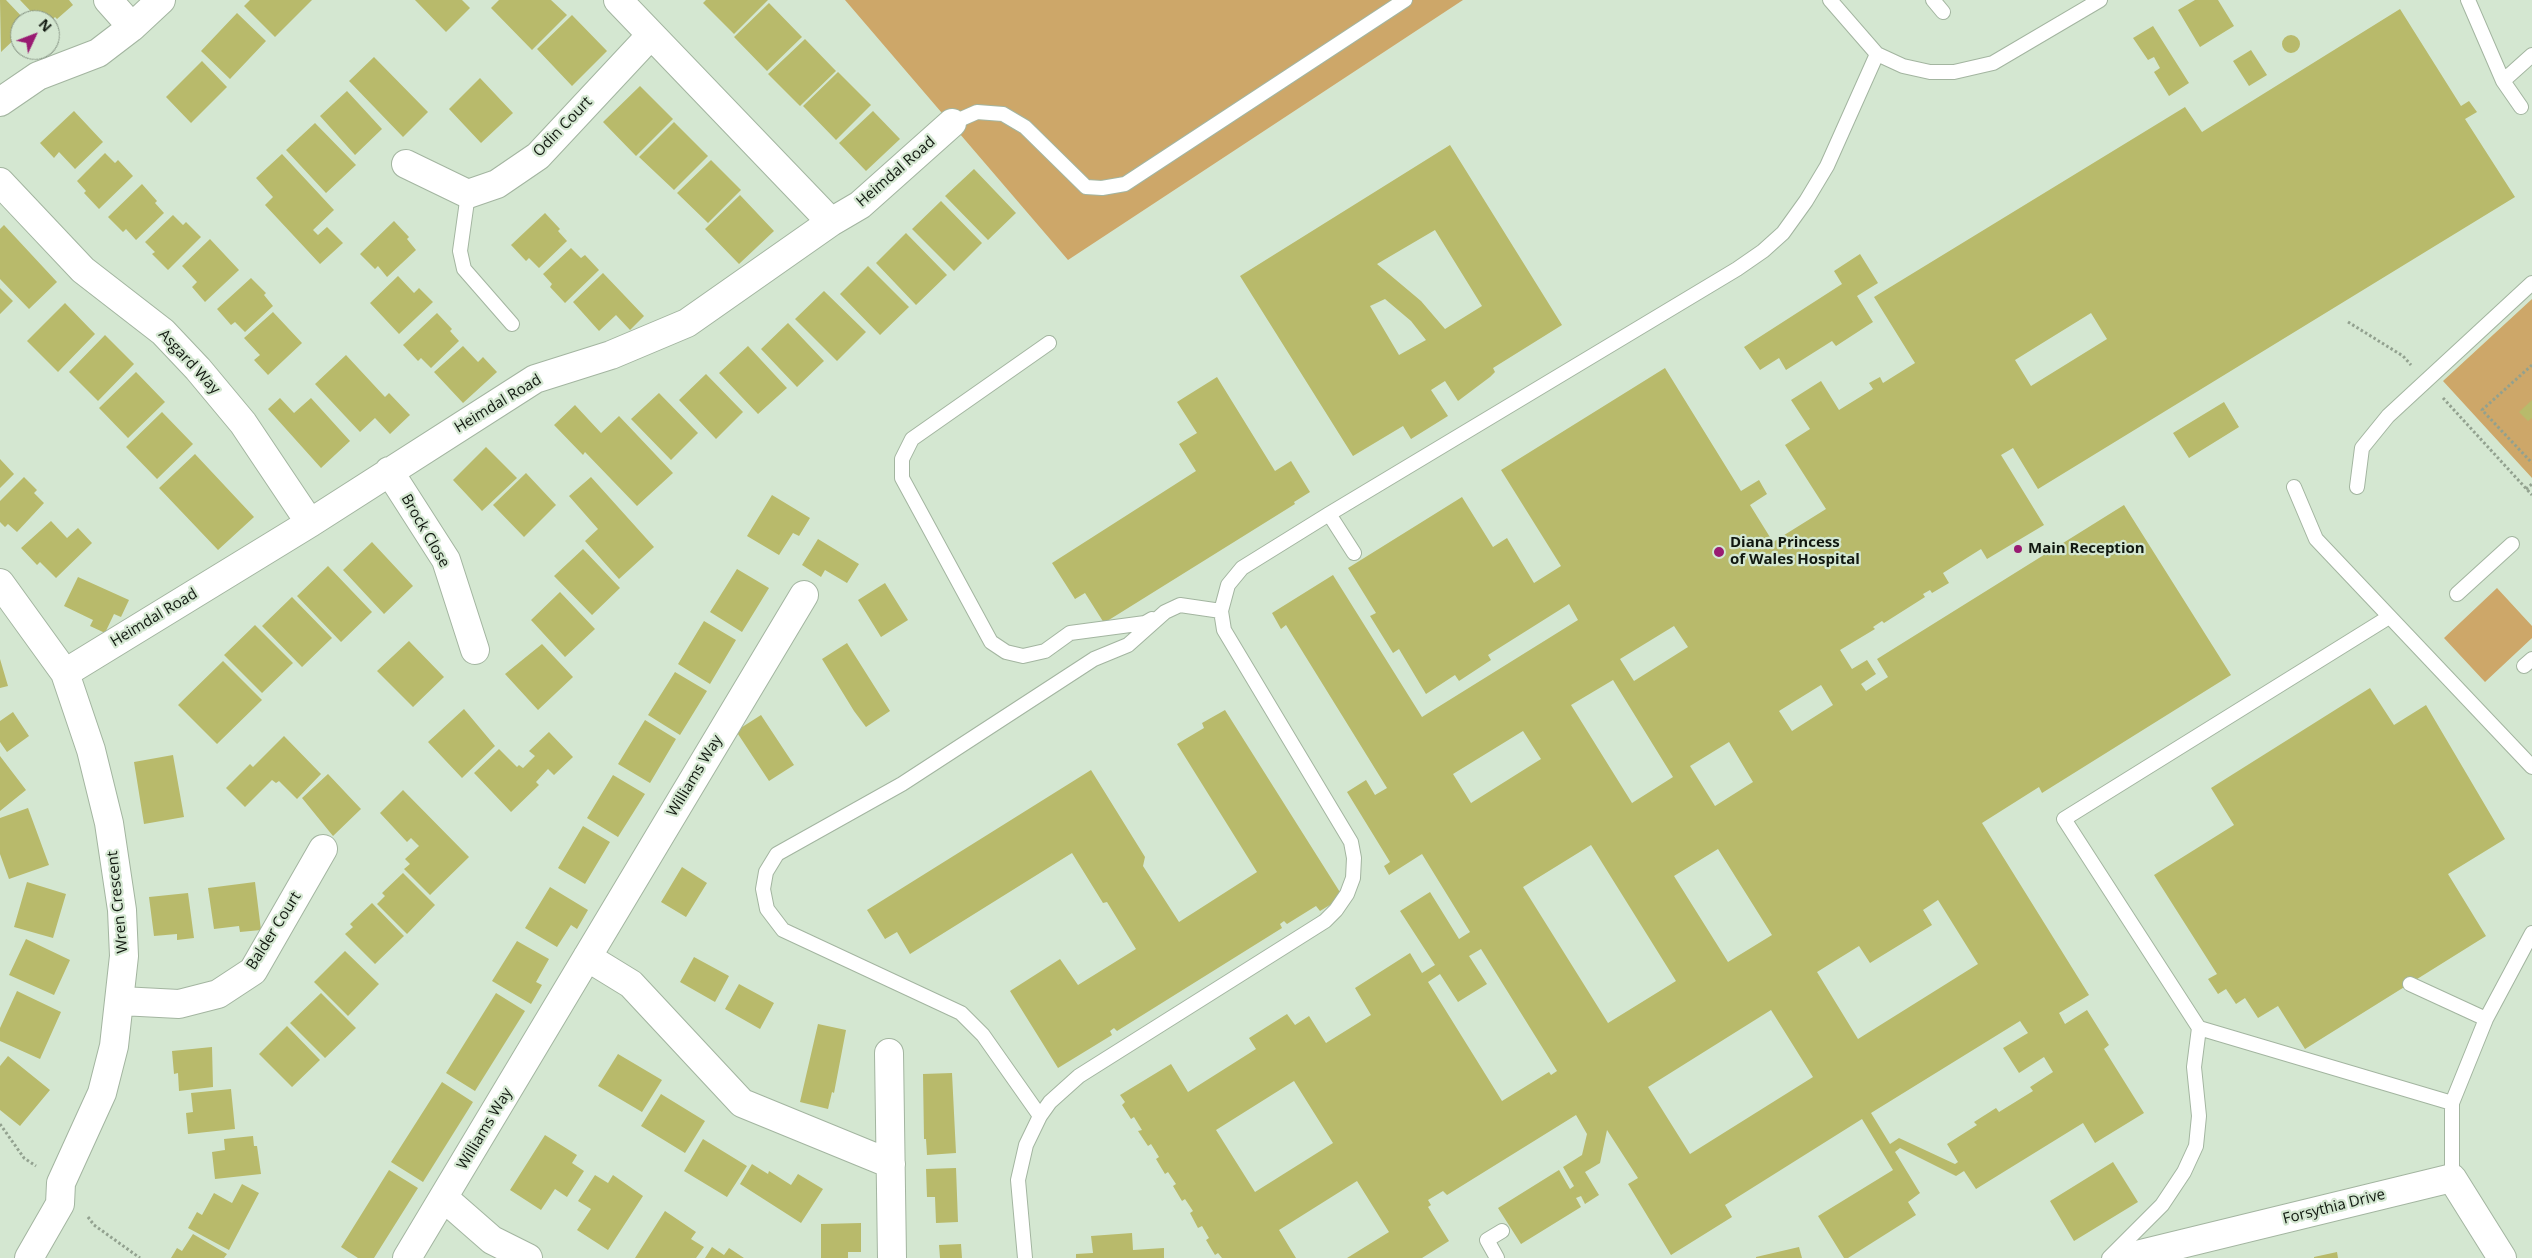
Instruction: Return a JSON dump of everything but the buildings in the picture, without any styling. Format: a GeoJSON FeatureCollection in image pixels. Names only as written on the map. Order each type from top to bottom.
{"type":"FeatureCollection","features":[{"type":"Feature","properties":{"kind":"street"},"geometry":{"type":"LineString","coordinates":[[108,0],[132,27]]}},
{"type":"Feature","properties":{"kind":"street"},"geometry":{"type":"LineString","coordinates":[[0,102],[38,76],[98,53],[132,27],[161,0]]}},
{"type":"Feature","properties":{"kind":"street"},"geometry":{"type":"LineString","coordinates":[[618,0],[831,222]]}},
{"type":"Feature","properties":{"kind":"street","name":"Odin Court"},"geometry":{"type":"LineString","coordinates":[[468,194],[497,184],[538,156],[651,35]]}},
{"type":"Feature","properties":{"kind":"street","name":"Heimdal Road"},"geometry":{"type":"LineString","coordinates":[[65,672],[310,523],[535,379],[611,355],[687,323],[831,222],[860,205],[952,123]]}},
{"type":"Feature","properties":{"kind":"street"},"geometry":{"type":"LineString","coordinates":[[406,164],[468,194]]}},
{"type":"Feature","properties":{"kind":"street","name":"Asgard Way"},"geometry":{"type":"LineString","coordinates":[[0,182],[83,270],[163,332],[198,368],[242,423],[310,523]]}},
{"type":"Feature","properties":{"kind":"street","name":"Brock Close"},"geometry":{"type":"LineString","coordinates":[[389,471],[446,560],[475,650]]}},
{"type":"Feature","properties":{"kind":"street","name":"Wren Crescent"},"geometry":{"type":"LineString","coordinates":[[0,583],[65,672],[91,750],[109,823],[122,910],[124,956],[121,1001],[114,1046],[102,1093],[61,1183],[60,1204],[29,1258]]}},
{"type":"Feature","properties":{"kind":"street","name":"Williams Way"},"geometry":{"type":"LineString","coordinates":[[407,1258],[804,595]]}},
{"type":"Feature","properties":{"kind":"street","name":"Balder Court"},"geometry":{"type":"LineString","coordinates":[[121,1001],[179,1004],[218,994],[253,971],[323,850]]}},
{"type":"Feature","properties":{"kind":"street"},"geometry":{"type":"LineString","coordinates":[[587,957],[631,984],[742,1103],[890,1164]]}},
{"type":"Feature","properties":{"kind":"street"},"geometry":{"type":"LineString","coordinates":[[889,1053],[892,1258]]}},
{"type":"Feature","properties":{"kind":"street"},"geometry":{"type":"LineString","coordinates":[[2452,1178],[2502,1258]]}},
{"type":"Feature","properties":{"kind":"street","name":"Forsythia Drive"},"geometry":{"type":"LineString","coordinates":[[2124,1258],[2452,1178]]}},
{"type":"Feature","properties":{"kind":"street"},"geometry":{"type":"LineString","coordinates":[[444,1198],[492,1240],[528,1258]]}},
{"type":"Feature","properties":{"kind":"lane"},"geometry":{"type":"LineString","coordinates":[[952,123],[977,112],[1003,114],[1025,128],[1086,187],[1102,188],[1125,184],[1405,0]]}},
{"type":"Feature","properties":{"kind":"lane"},"geometry":{"type":"LineString","coordinates":[[1830,0],[1877,54],[1903,66],[1930,72],[1954,72],[1974,69],[1993,62],[2100,0]]}},
{"type":"Feature","properties":{"kind":"lane"},"geometry":{"type":"LineString","coordinates":[[1933,0],[1944,12]]}},
{"type":"Feature","properties":{"kind":"lane"},"geometry":{"type":"LineString","coordinates":[[2468,0],[2503,81],[2521,107]]}},
{"type":"Feature","properties":{"kind":"lane"},"geometry":{"type":"LineString","coordinates":[[1025,1258],[1018,1180],[1026,1145],[1040,1116],[1050,1102],[1079,1076],[1325,921],[1347,894],[1353,878],[1354,858],[1351,842],[1224,630],[1221,611],[1228,585],[1242,568],[1737,270],[1763,251],[1783,233],[1806,201],[1827,166],[1877,54]]}},
{"type":"Feature","properties":{"kind":"lane"},"geometry":{"type":"LineString","coordinates":[[2503,81],[2532,55]]}},
{"type":"Feature","properties":{"kind":"lane"},"geometry":{"type":"LineString","coordinates":[[468,194],[460,251],[464,269],[512,324]]}},
{"type":"Feature","properties":{"kind":"lane"},"geometry":{"type":"LineString","coordinates":[[2357,487],[2362,448],[2388,416],[2532,283]]}},
{"type":"Feature","properties":{"kind":"lane"},"geometry":{"type":"LineString","coordinates":[[1049,343],[912,439],[902,458],[902,478],[991,642],[1006,652],[1024,656],[1045,651],[1070,633],[1145,623],[1180,605],[1221,611]]}},
{"type":"Feature","properties":{"kind":"lane"},"geometry":{"type":"LineString","coordinates":[[2294,487],[2316,539],[2532,767]]}},
{"type":"Feature","properties":{"kind":"lane"},"geometry":{"type":"LineString","coordinates":[[1329,514],[1354,553]]}},
{"type":"Feature","properties":{"kind":"lane"},"geometry":{"type":"LineString","coordinates":[[2457,594],[2512,544]]}},
{"type":"Feature","properties":{"kind":"lane"},"geometry":{"type":"LineString","coordinates":[[1040,1116],[983,1035],[961,1013],[783,930],[767,909],[763,889],[766,872],[777,854],[902,784],[1094,659],[1128,645],[1165,612]]}},
{"type":"Feature","properties":{"kind":"lane"},"geometry":{"type":"LineString","coordinates":[[2109,1258],[2162,1205],[2184,1172],[2196,1146],[2199,1116],[2194,1067],[2199,1028],[2064,819],[2389,617]]}},
{"type":"Feature","properties":{"kind":"lane"},"geometry":{"type":"LineString","coordinates":[[2452,1178],[2452,1103],[2486,1019],[2532,933]]}},
{"type":"Feature","properties":{"kind":"lane"},"geometry":{"type":"LineString","coordinates":[[2410,984],[2486,1019]]}},
{"type":"Feature","properties":{"kind":"lane"},"geometry":{"type":"LineString","coordinates":[[2199,1028],[2452,1103]]}},
{"type":"Feature","properties":{"kind":"lane"},"geometry":{"type":"LineString","coordinates":[[1497,1258],[1487,1240],[1502,1231]]}},
{"type":"Feature","properties":{"kind":"path"},"geometry":{"type":"LineString","coordinates":[[2348,322],[2403,356],[2532,495]]}},
{"type":"Feature","properties":{"kind":"path"},"geometry":{"type":"LineString","coordinates":[[2532,366],[2482,410],[2532,463]]}},
{"type":"Feature","properties":{"kind":"path"},"geometry":{"type":"LineString","coordinates":[[2526,489],[2532,484]]}},
{"type":"Feature","properties":{"kind":"shaded area"},"geometry":{"type":"Polygon","coordinates":[[[845,0],[1463,0],[1068,260],[845,0]]]}},
{"type":"Feature","properties":{"kind":"shaded area"},"geometry":{"type":"Polygon","coordinates":[[[2532,299],[2532,478],[2443,381],[2532,299]]]}},
{"type":"Feature","properties":{"kind":"shaded area"},"geometry":{"type":"Polygon","coordinates":[[[2497,588],[2532,626],[2532,638],[2485,682],[2444,638],[2497,588]]]}},
{"type":"Feature","properties":{"kind":"place","name":"Main Reception"},"geometry":{"type":"Point","coordinates":[2018,549]}},
{"type":"Feature","properties":{"kind":"place","name":"Diana Princess of Wales Hospital"},"geometry":{"type":"Point","coordinates":[1719,552]}}]}
